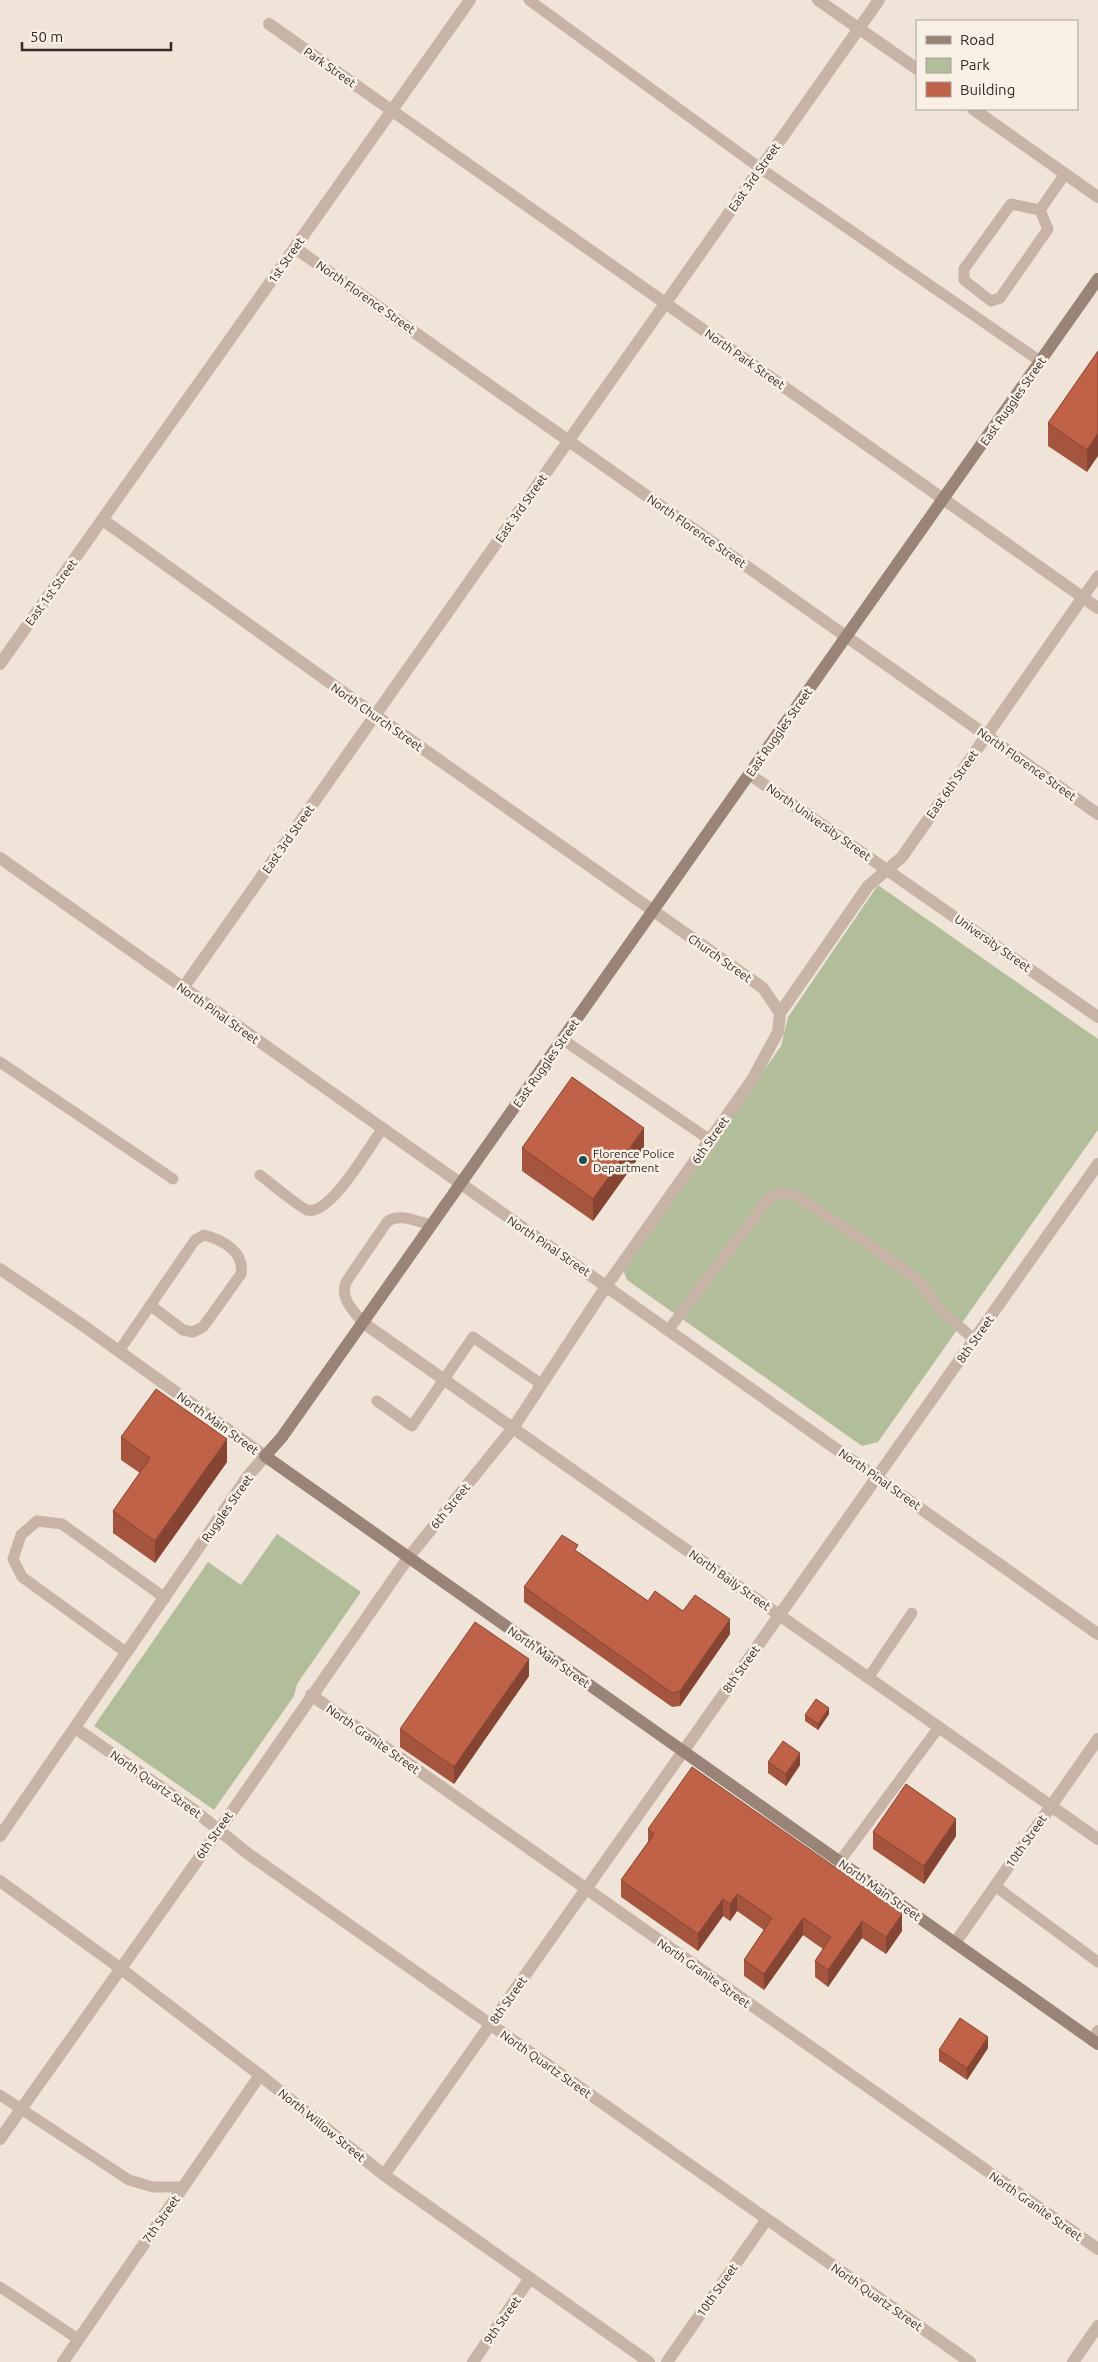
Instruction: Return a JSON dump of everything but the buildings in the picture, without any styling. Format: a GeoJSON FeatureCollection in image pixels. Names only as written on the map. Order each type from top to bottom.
{"type":"FeatureCollection","features":[{"type":"Feature","properties":{"kind":"street","name":"1st Street"},"geometry":{"type":"LineString","coordinates":[[103,520],[470,0]]}},
{"type":"Feature","properties":{"kind":"street"},"geometry":{"type":"LineString","coordinates":[[818,0],[916,68]]}},
{"type":"Feature","properties":{"kind":"street","name":"East 3rd Street"},"geometry":{"type":"LineString","coordinates":[[183,988],[879,0]]}},
{"type":"Feature","properties":{"kind":"street","name":"Park Street"},"geometry":{"type":"LineString","coordinates":[[269,24],[392,110]]}},
{"type":"Feature","properties":{"kind":"street","name":"North Park Street"},"geometry":{"type":"LineString","coordinates":[[392,110],[1098,608]]}},
{"type":"Feature","properties":{"kind":"street"},"geometry":{"type":"LineString","coordinates":[[974,110],[1098,197]]}},
{"type":"Feature","properties":{"kind":"street","name":"North Florence Street"},"geometry":{"type":"LineString","coordinates":[[295,248],[1098,814]]}},
{"type":"Feature","properties":{"kind":"street","name":"East Ruggles Street"},"geometry":{"type":"LineString","coordinates":[[460,1184],[1098,279]]}},
{"type":"Feature","properties":{"kind":"street","name":"East 1st Street"},"geometry":{"type":"LineString","coordinates":[[0,664],[103,520]]}},
{"type":"Feature","properties":{"kind":"street","name":"North Church Street"},"geometry":{"type":"LineString","coordinates":[[103,520],[652,911]]}},
{"type":"Feature","properties":{"kind":"street","name":"East 6th Street"},"geometry":{"type":"LineString","coordinates":[[888,870],[902,857],[1083,597]]}},
{"type":"Feature","properties":{"kind":"street","name":"North University Street"},"geometry":{"type":"LineString","coordinates":[[750,774],[888,870]]}},
{"type":"Feature","properties":{"kind":"street","name":"North Pinal Street"},"geometry":{"type":"LineString","coordinates":[[0,858],[460,1184],[607,1285],[1098,1634]]}},
{"type":"Feature","properties":{"kind":"street","name":"6th Street"},"geometry":{"type":"LineString","coordinates":[[0,2139],[219,1830],[408,1558],[513,1428],[607,1285],[752,1080],[778,1032],[780,1013],[868,886],[888,870]]}},
{"type":"Feature","properties":{"kind":"street","name":"University Street"},"geometry":{"type":"LineString","coordinates":[[888,870],[1098,1016]]}},
{"type":"Feature","properties":{"kind":"street","name":"Church Street"},"geometry":{"type":"LineString","coordinates":[[652,911],[764,988],[780,1013]]}},
{"type":"Feature","properties":{"kind":"street","name":"8th Street"},"geometry":{"type":"LineString","coordinates":[[384,2175],[1098,1164]]}},
{"type":"Feature","properties":{"kind":"street","name":"Ruggles Street"},"geometry":{"type":"LineString","coordinates":[[0,1836],[248,1476],[282,1437],[460,1184]]}},
{"type":"Feature","properties":{"kind":"street","name":"North Main Street"},"geometry":{"type":"LineString","coordinates":[[0,1269],[119,1351],[408,1558],[955,1943],[1096,2038]]}},
{"type":"Feature","properties":{"kind":"street","name":"North Baily Street"},"geometry":{"type":"LineString","coordinates":[[362,1322],[1098,1839]]}},
{"type":"Feature","properties":{"kind":"street","name":"North Granite Street"},"geometry":{"type":"LineString","coordinates":[[311,1695],[1098,2250]]}},
{"type":"Feature","properties":{"kind":"street","name":"North Quartz Street"},"geometry":{"type":"LineString","coordinates":[[75,1728],[194,1810],[247,1853],[970,2362]]}},
{"type":"Feature","properties":{"kind":"street","name":"10th Street"},"geometry":{"type":"LineString","coordinates":[[955,1943],[1098,1739]]}},
{"type":"Feature","properties":{"kind":"street","name":"North Willow Street"},"geometry":{"type":"LineString","coordinates":[[0,1881],[120,1968],[260,2075],[384,2175],[649,2362]]}},
{"type":"Feature","properties":{"kind":"street","name":"7th Street"},"geometry":{"type":"LineString","coordinates":[[63,2362],[260,2075]]}},
{"type":"Feature","properties":{"kind":"street","name":"10th Street"},"geometry":{"type":"LineString","coordinates":[[667,2362],[767,2219]]}},
{"type":"Feature","properties":{"kind":"street","name":"9th Street"},"geometry":{"type":"LineString","coordinates":[[473,2362],[530,2278]]}},
{"type":"Feature","properties":{"kind":"street"},"geometry":{"type":"LineString","coordinates":[[1073,2362],[1098,2326]]}},
{"type":"Feature","properties":{"kind":"lane"},"geometry":{"type":"LineString","coordinates":[[529,0],[760,168],[1040,362]]}},
{"type":"Feature","properties":{"kind":"lane"},"geometry":{"type":"LineString","coordinates":[[1040,210],[1065,174]]}},
{"type":"Feature","properties":{"kind":"lane"},"geometry":{"type":"LineString","coordinates":[[1011,204],[1040,210],[1048,229],[1000,298],[991,301],[964,280],[964,269],[1011,204]]}},
{"type":"Feature","properties":{"kind":"lane"},"geometry":{"type":"LineString","coordinates":[[1083,597],[1098,576]]}},
{"type":"Feature","properties":{"kind":"lane"},"geometry":{"type":"LineString","coordinates":[[562,1039],[710,1140]]}},
{"type":"Feature","properties":{"kind":"lane"},"geometry":{"type":"LineString","coordinates":[[0,1062],[173,1179]]}},
{"type":"Feature","properties":{"kind":"lane"},"geometry":{"type":"LineString","coordinates":[[260,1175],[307,1210],[318,1209],[332,1200],[383,1128]]}},
{"type":"Feature","properties":{"kind":"lane"},"geometry":{"type":"LineString","coordinates":[[669,1329],[769,1198],[780,1193],[794,1194],[919,1281],[943,1313],[974,1339]]}},
{"type":"Feature","properties":{"kind":"lane"},"geometry":{"type":"LineString","coordinates":[[362,1322],[344,1299],[343,1291],[346,1282],[387,1222],[391,1218],[398,1217],[431,1225]]}},
{"type":"Feature","properties":{"kind":"lane"},"geometry":{"type":"LineString","coordinates":[[119,1351],[150,1305],[195,1240],[204,1234],[216,1238],[238,1255],[242,1264],[241,1274],[203,1326],[193,1332],[183,1330],[150,1305]]}},
{"type":"Feature","properties":{"kind":"lane"},"geometry":{"type":"LineString","coordinates":[[377,1401],[412,1426],[474,1337],[541,1384]]}},
{"type":"Feature","properties":{"kind":"lane"},"geometry":{"type":"LineString","coordinates":[[127,1653],[22,1577],[13,1559],[21,1535],[37,1521],[62,1524],[165,1598]]}},
{"type":"Feature","properties":{"kind":"lane"},"geometry":{"type":"LineString","coordinates":[[868,1678],[912,1613]]}},
{"type":"Feature","properties":{"kind":"lane"},"geometry":{"type":"LineString","coordinates":[[840,1861],[939,1728]]}},
{"type":"Feature","properties":{"kind":"lane"},"geometry":{"type":"LineString","coordinates":[[995,1886],[1098,1962]]}},
{"type":"Feature","properties":{"kind":"lane"},"geometry":{"type":"LineString","coordinates":[[0,2095],[20,2110],[129,2180],[153,2187],[184,2187]]}},
{"type":"Feature","properties":{"kind":"lane"},"geometry":{"type":"LineString","coordinates":[[0,2287],[78,2339]]}},
{"type":"Feature","properties":{"kind":"green space"},"geometry":{"type":"Polygon","coordinates":[[[878,885],[1098,1039],[1098,1130],[878,1442],[862,1446],[627,1280],[623,1270],[781,1046],[788,1017],[878,885]]]}},
{"type":"Feature","properties":{"kind":"green space"},"geometry":{"type":"Polygon","coordinates":[[[277,1534],[361,1592],[297,1684],[294,1696],[214,1810],[94,1726],[208,1562],[241,1585],[277,1534]]]}},
{"type":"Feature","properties":{"kind":"place","name":"Florence Police Department"},"geometry":{"type":"Point","coordinates":[583,1160]}}]}
